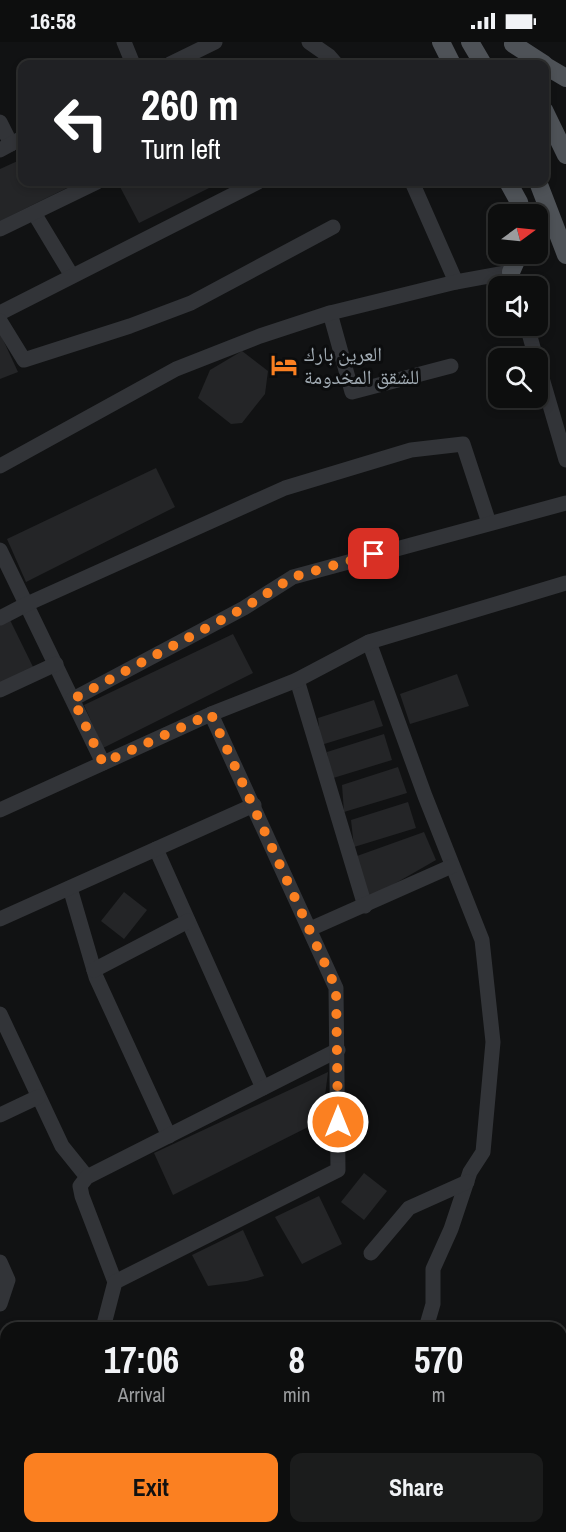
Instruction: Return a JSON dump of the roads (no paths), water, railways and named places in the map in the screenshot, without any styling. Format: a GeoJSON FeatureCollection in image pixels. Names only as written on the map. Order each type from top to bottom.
{"type":"FeatureCollection","features":[{"type":"Feature","properties":{"kind":"main road"},"geometry":{"type":"LineString","coordinates":[[441,42],[450,60]]}},
{"type":"Feature","properties":{"kind":"main road"},"geometry":{"type":"LineString","coordinates":[[470,42],[481,60]]}},
{"type":"Feature","properties":{"kind":"main road"},"geometry":{"type":"LineString","coordinates":[[512,43],[520,60]]}},
{"type":"Feature","properties":{"kind":"main road"},"geometry":{"type":"LineString","coordinates":[[512,43],[537,60]]}},
{"type":"Feature","properties":{"kind":"main road"},"geometry":{"type":"LineString","coordinates":[[549,68],[566,78]]}},
{"type":"Feature","properties":{"kind":"main road"},"geometry":{"type":"LineString","coordinates":[[549,120],[566,155]]}},
{"type":"Feature","properties":{"kind":"main road"},"geometry":{"type":"LineString","coordinates":[[510,186],[520,204]]}},
{"type":"Feature","properties":{"kind":"main road"},"geometry":{"type":"LineString","coordinates":[[540,186],[566,255]]}},
{"type":"Feature","properties":{"kind":"street"},"geometry":{"type":"LineString","coordinates":[[124,42],[131,60]]}},
{"type":"Feature","properties":{"kind":"street"},"geometry":{"type":"LineString","coordinates":[[178,60],[215,42]]}},
{"type":"Feature","properties":{"kind":"street"},"geometry":{"type":"LineString","coordinates":[[309,42],[327,60]]}},
{"type":"Feature","properties":{"kind":"street"},"geometry":{"type":"LineString","coordinates":[[0,122],[11,144]]}},
{"type":"Feature","properties":{"kind":"street"},"geometry":{"type":"LineString","coordinates":[[0,229],[90,186]]}},
{"type":"Feature","properties":{"kind":"street"},"geometry":{"type":"LineString","coordinates":[[0,313],[250,186]]}},
{"type":"Feature","properties":{"kind":"street"},"geometry":{"type":"LineString","coordinates":[[414,186],[456,282]]}},
{"type":"Feature","properties":{"kind":"street"},"geometry":{"type":"LineString","coordinates":[[34,213],[72,276]]}},
{"type":"Feature","properties":{"kind":"street"},"geometry":{"type":"LineString","coordinates":[[0,321],[24,360],[130,326],[191,303],[333,227]]}},
{"type":"Feature","properties":{"kind":"street"},"geometry":{"type":"LineString","coordinates":[[0,466],[176,369],[260,336],[330,313],[456,282],[488,280]]}},
{"type":"Feature","properties":{"kind":"street"},"geometry":{"type":"LineString","coordinates":[[330,313],[352,392],[451,366]]}},
{"type":"Feature","properties":{"kind":"street"},"geometry":{"type":"LineString","coordinates":[[548,398],[566,460]]}},
{"type":"Feature","properties":{"kind":"street"},"geometry":{"type":"LineString","coordinates":[[0,618],[285,488],[411,450],[463,444],[489,523]]}},
{"type":"Feature","properties":{"kind":"street"},"geometry":{"type":"LineString","coordinates":[[73,699],[244,608],[293,577],[566,503]]}},
{"type":"Feature","properties":{"kind":"street"},"geometry":{"type":"LineString","coordinates":[[0,550],[103,763]]}},
{"type":"Feature","properties":{"kind":"street"},"geometry":{"type":"LineString","coordinates":[[0,810],[211,714],[297,680],[369,642],[566,583]]}},
{"type":"Feature","properties":{"kind":"street"},"geometry":{"type":"LineString","coordinates":[[369,642],[424,796],[482,940],[493,1042],[483,1152],[470,1172],[451,1229],[433,1269],[433,1304],[428,1322]]}},
{"type":"Feature","properties":{"kind":"street"},"geometry":{"type":"LineString","coordinates":[[0,690],[56,664]]}},
{"type":"Feature","properties":{"kind":"street"},"geometry":{"type":"LineString","coordinates":[[297,680],[366,906]]}},
{"type":"Feature","properties":{"kind":"street"},"geometry":{"type":"LineString","coordinates":[[115,1282],[338,1170],[336,988],[211,714]]}},
{"type":"Feature","properties":{"kind":"street"},"geometry":{"type":"LineString","coordinates":[[0,919],[254,805]]}},
{"type":"Feature","properties":{"kind":"street"},"geometry":{"type":"LineString","coordinates":[[156,849],[263,1088]]}},
{"type":"Feature","properties":{"kind":"street"},"geometry":{"type":"LineString","coordinates":[[310,929],[452,866]]}},
{"type":"Feature","properties":{"kind":"street"},"geometry":{"type":"LineString","coordinates":[[70,888],[94,970],[169,1136]]}},
{"type":"Feature","properties":{"kind":"street"},"geometry":{"type":"LineString","coordinates":[[94,970],[188,921]]}},
{"type":"Feature","properties":{"kind":"street"},"geometry":{"type":"LineString","coordinates":[[0,1014],[62,1146],[87,1177]]}},
{"type":"Feature","properties":{"kind":"street"},"geometry":{"type":"LineString","coordinates":[[105,1322],[115,1282],[82,1196],[80,1186],[87,1177],[338,1050]]}},
{"type":"Feature","properties":{"kind":"street"},"geometry":{"type":"LineString","coordinates":[[0,1115],[38,1097]]}},
{"type":"Feature","properties":{"kind":"street"},"geometry":{"type":"LineString","coordinates":[[371,1253],[409,1208],[467,1182]]}},
{"type":"Feature","properties":{"kind":"street"},"geometry":{"type":"LineString","coordinates":[[0,1262],[8,1280],[0,1304]]}},
{"type":"Feature","properties":{"kind":"place","name":"العرين بارك للشقق المخدومة"},"geometry":{"type":"Point","coordinates":[284,365]}}]}
